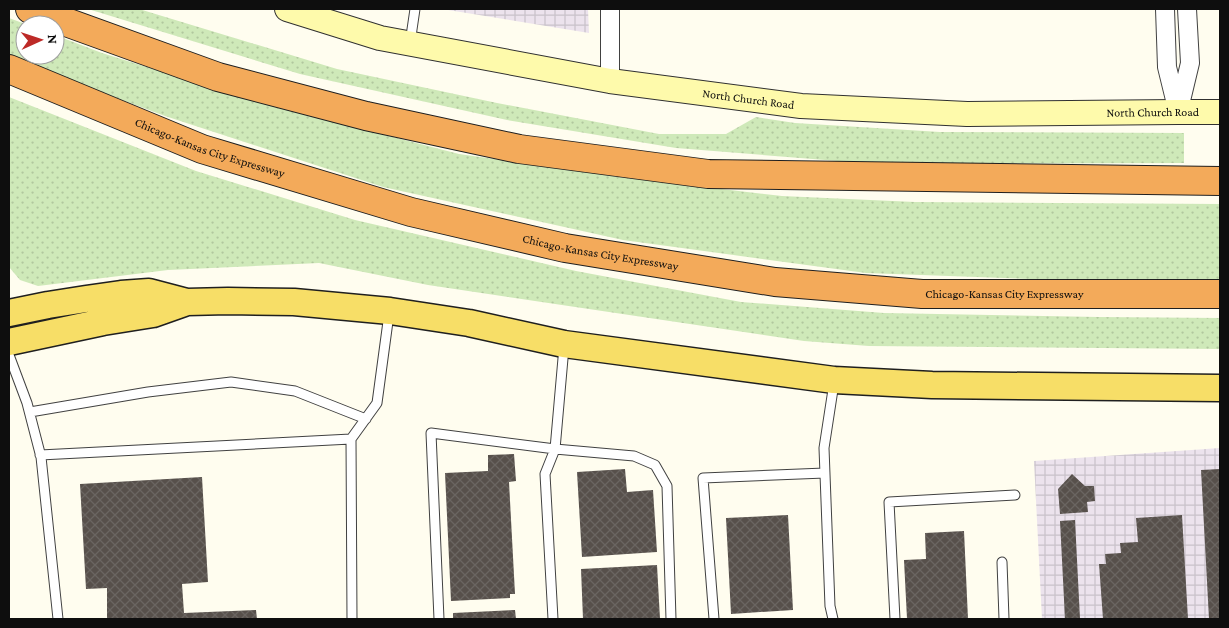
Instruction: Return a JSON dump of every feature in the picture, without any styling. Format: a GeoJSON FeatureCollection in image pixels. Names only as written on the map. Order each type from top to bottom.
{"type":"FeatureCollection","features":[{"type":"Feature","properties":{"kind":"highway"},"geometry":{"type":"LineString","coordinates":[[30,9],[218,77],[366,116],[519,149],[708,174],[1220,181]]}},
{"type":"Feature","properties":{"kind":"highway","name":"Chicago-Kansas City Expressway"},"geometry":{"type":"LineString","coordinates":[[9,69],[202,149],[410,212],[566,248],[775,282],[922,294],[1220,294]]}},
{"type":"Feature","properties":{"kind":"main road","name":"North Church Road"},"geometry":{"type":"LineString","coordinates":[[287,9],[380,38],[610,81],[801,106],[967,114],[1220,112]]}},
{"type":"Feature","properties":{"kind":"main road"},"geometry":{"type":"LineString","coordinates":[[9,313],[58,303],[149,292],[187,302],[294,302],[390,311],[469,323],[564,344],[834,380],[932,385],[1220,388]]}},
{"type":"Feature","properties":{"kind":"main road"},"geometry":{"type":"LineString","coordinates":[[9,342],[103,322],[153,314],[187,302]]}},
{"type":"Feature","properties":{"kind":"street"},"geometry":{"type":"LineString","coordinates":[[610,9],[610,81]]}},
{"type":"Feature","properties":{"kind":"street"},"geometry":{"type":"LineString","coordinates":[[1165,9],[1167,67],[1178,112]]}},
{"type":"Feature","properties":{"kind":"street"},"geometry":{"type":"LineString","coordinates":[[1178,112],[1190,63],[1187,9]]}},
{"type":"Feature","properties":{"kind":"lane"},"geometry":{"type":"LineString","coordinates":[[410,43],[415,9]]}},
{"type":"Feature","properties":{"kind":"lane"},"geometry":{"type":"LineString","coordinates":[[352,619],[351,439],[376,403],[390,311]]}},
{"type":"Feature","properties":{"kind":"lane"},"geometry":{"type":"LineString","coordinates":[[553,619],[545,474],[554,449],[564,344]]}},
{"type":"Feature","properties":{"kind":"lane"},"geometry":{"type":"LineString","coordinates":[[9,355],[28,403],[40,455],[58,619]]}},
{"type":"Feature","properties":{"kind":"lane"},"geometry":{"type":"LineString","coordinates":[[833,619],[830,606],[824,448],[834,380]]}},
{"type":"Feature","properties":{"kind":"lane"},"geometry":{"type":"LineString","coordinates":[[30,412],[148,392],[231,382],[295,391],[366,419]]}},
{"type":"Feature","properties":{"kind":"lane"},"geometry":{"type":"LineString","coordinates":[[439,619],[431,433],[554,449],[634,456],[655,465],[667,486],[671,619]]}},
{"type":"Feature","properties":{"kind":"lane"},"geometry":{"type":"LineString","coordinates":[[40,455],[351,439]]}},
{"type":"Feature","properties":{"kind":"lane"},"geometry":{"type":"LineString","coordinates":[[714,619],[703,478],[825,473]]}},
{"type":"Feature","properties":{"kind":"lane"},"geometry":{"type":"LineString","coordinates":[[895,619],[888,502],[1014,494]]}},
{"type":"Feature","properties":{"kind":"lane"},"geometry":{"type":"LineString","coordinates":[[1002,562],[1004,619]]}},
{"type":"Feature","properties":{"kind":"shaded area"},"geometry":{"type":"Polygon","coordinates":[[[442,9],[588,9],[589,33],[442,9]]]}},
{"type":"Feature","properties":{"kind":"shaded area"},"geometry":{"type":"Polygon","coordinates":[[[1220,448],[1220,619],[1042,619],[1034,461],[1220,448]]]}},
{"type":"Feature","properties":{"kind":"green space"},"geometry":{"type":"Polygon","coordinates":[[[88,9],[139,9],[337,69],[497,103],[659,134],[726,134],[756,117],[795,123],[940,132],[1184,133],[1184,163],[876,164],[676,148],[507,120],[300,74],[88,9]]]}},
{"type":"Feature","properties":{"kind":"green space"},"geometry":{"type":"Polygon","coordinates":[[[9,18],[15,20],[15,59],[9,56],[9,18]]]}},
{"type":"Feature","properties":{"kind":"green space"},"geometry":{"type":"Polygon","coordinates":[[[65,39],[102,53],[265,104],[459,154],[628,178],[782,196],[915,202],[1220,204],[1220,281],[1088,281],[866,273],[623,240],[383,187],[165,116],[28,65],[65,65],[65,39]]]}},
{"type":"Feature","properties":{"kind":"green space"},"geometry":{"type":"Polygon","coordinates":[[[9,97],[196,171],[355,220],[576,271],[741,302],[884,313],[1220,318],[1220,349],[869,346],[804,341],[428,285],[319,263],[168,270],[38,286],[20,280],[9,267],[9,97]]]}},
{"type":"Feature","properties":{"kind":"building"},"geometry":{"type":"Polygon","coordinates":[[[514,454],[516,481],[509,482],[515,594],[510,594],[510,598],[451,601],[445,473],[488,471],[488,455],[514,454]]]}},
{"type":"Feature","properties":{"kind":"building"},"geometry":{"type":"Polygon","coordinates":[[[625,469],[627,492],[653,490],[657,552],[582,557],[577,472],[625,469]]]}},
{"type":"Feature","properties":{"kind":"building"},"geometry":{"type":"Polygon","coordinates":[[[1220,469],[1220,619],[1209,619],[1201,470],[1220,469]]]}},
{"type":"Feature","properties":{"kind":"building"},"geometry":{"type":"Polygon","coordinates":[[[1072,474],[1085,486],[1094,486],[1095,501],[1087,502],[1088,512],[1060,514],[1058,489],[1072,474]]]}},
{"type":"Feature","properties":{"kind":"building"},"geometry":{"type":"Polygon","coordinates":[[[202,477],[208,582],[182,584],[184,613],[256,610],[257,619],[107,619],[107,588],[86,589],[80,484],[202,477]]]}},
{"type":"Feature","properties":{"kind":"building"},"geometry":{"type":"Polygon","coordinates":[[[788,515],[793,610],[731,614],[726,518],[788,515]]]}},
{"type":"Feature","properties":{"kind":"building"},"geometry":{"type":"Polygon","coordinates":[[[1182,515],[1188,619],[1103,619],[1099,564],[1106,564],[1105,554],[1121,553],[1120,543],[1138,542],[1136,518],[1182,515]]]}},
{"type":"Feature","properties":{"kind":"building"},"geometry":{"type":"Polygon","coordinates":[[[1075,520],[1080,619],[1065,619],[1060,521],[1075,520]]]}},
{"type":"Feature","properties":{"kind":"building"},"geometry":{"type":"Polygon","coordinates":[[[964,531],[968,619],[907,619],[904,560],[926,559],[925,533],[964,531]]]}},
{"type":"Feature","properties":{"kind":"building"},"geometry":{"type":"Polygon","coordinates":[[[657,565],[660,619],[583,619],[581,569],[657,565]]]}},
{"type":"Feature","properties":{"kind":"building"},"geometry":{"type":"Polygon","coordinates":[[[515,610],[516,619],[453,619],[453,613],[515,610]]]}}]}
